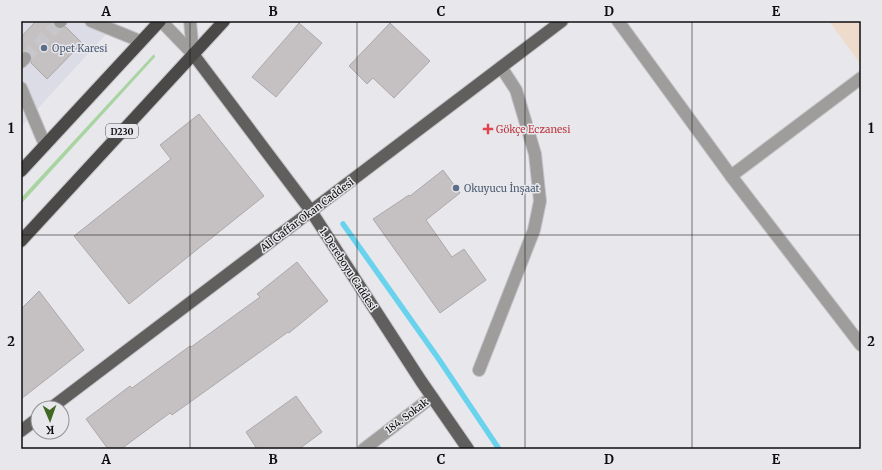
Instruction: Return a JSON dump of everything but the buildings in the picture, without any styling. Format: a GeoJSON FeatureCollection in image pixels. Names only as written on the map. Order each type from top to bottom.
{"type":"FeatureCollection","features":[{"type":"Feature","properties":{"kind":"highway"},"geometry":{"type":"LineString","coordinates":[[21,170],[160,21]]}},
{"type":"Feature","properties":{"kind":"highway","name":"D230"},"geometry":{"type":"LineString","coordinates":[[21,241],[224,21]]}},
{"type":"Feature","properties":{"kind":"main road","name":"Ali Gaffar Okan Caddesi"},"geometry":{"type":"LineString","coordinates":[[62,400],[562,21]]}},
{"type":"Feature","properties":{"kind":"main road","name":"1. Dereboyu Caddesi"},"geometry":{"type":"LineString","coordinates":[[193,54],[311,211],[432,397],[468,449]]}},
{"type":"Feature","properties":{"kind":"main road"},"geometry":{"type":"LineString","coordinates":[[21,431],[30,424]]}},
{"type":"Feature","properties":{"kind":"street"},"geometry":{"type":"LineString","coordinates":[[91,21],[140,41]]}},
{"type":"Feature","properties":{"kind":"street"},"geometry":{"type":"LineString","coordinates":[[160,21],[193,54]]}},
{"type":"Feature","properties":{"kind":"street"},"geometry":{"type":"LineString","coordinates":[[190,21],[193,54]]}},
{"type":"Feature","properties":{"kind":"street"},"geometry":{"type":"LineString","coordinates":[[618,21],[732,176],[861,345]]}},
{"type":"Feature","properties":{"kind":"street"},"geometry":{"type":"LineString","coordinates":[[478,370],[534,230],[540,201],[535,154],[516,90],[501,67]]}},
{"type":"Feature","properties":{"kind":"street"},"geometry":{"type":"LineString","coordinates":[[732,176],[861,78]]}},
{"type":"Feature","properties":{"kind":"street"},"geometry":{"type":"LineString","coordinates":[[21,88],[45,145]]}},
{"type":"Feature","properties":{"kind":"street","name":"184. Sokak"},"geometry":{"type":"LineString","coordinates":[[364,449],[432,397]]}},
{"type":"Feature","properties":{"kind":"shaded area"},"geometry":{"type":"Polygon","coordinates":[[[21,21],[118,21],[21,127],[21,21]]]}},
{"type":"Feature","properties":{"kind":"shaded area"},"geometry":{"type":"Polygon","coordinates":[[[829,21],[861,21],[861,60],[859,62],[829,21]]]}},
{"type":"Feature","properties":{"kind":"green space"},"geometry":{"type":"Polygon","coordinates":[[[154,54],[155,57],[21,204],[21,198],[154,54]]]}},
{"type":"Feature","properties":{"kind":"waterway"},"geometry":{"type":"LineString","coordinates":[[343,224],[438,358],[499,449]]}},
{"type":"Feature","properties":{"kind":"tunnel"},"geometry":{"type":"LineString","coordinates":[[25,58],[60,22]]}},
{"type":"Feature","properties":{"kind":"place","name":"Opet Karesi"},"geometry":{"type":"Point","coordinates":[44,48]}},
{"type":"Feature","properties":{"kind":"place","name":"Gökçe Eczanesi"},"geometry":{"type":"Point","coordinates":[488,129]}},
{"type":"Feature","properties":{"kind":"place","name":"Okuyucu İnşaat"},"geometry":{"type":"Point","coordinates":[456,188]}}]}
